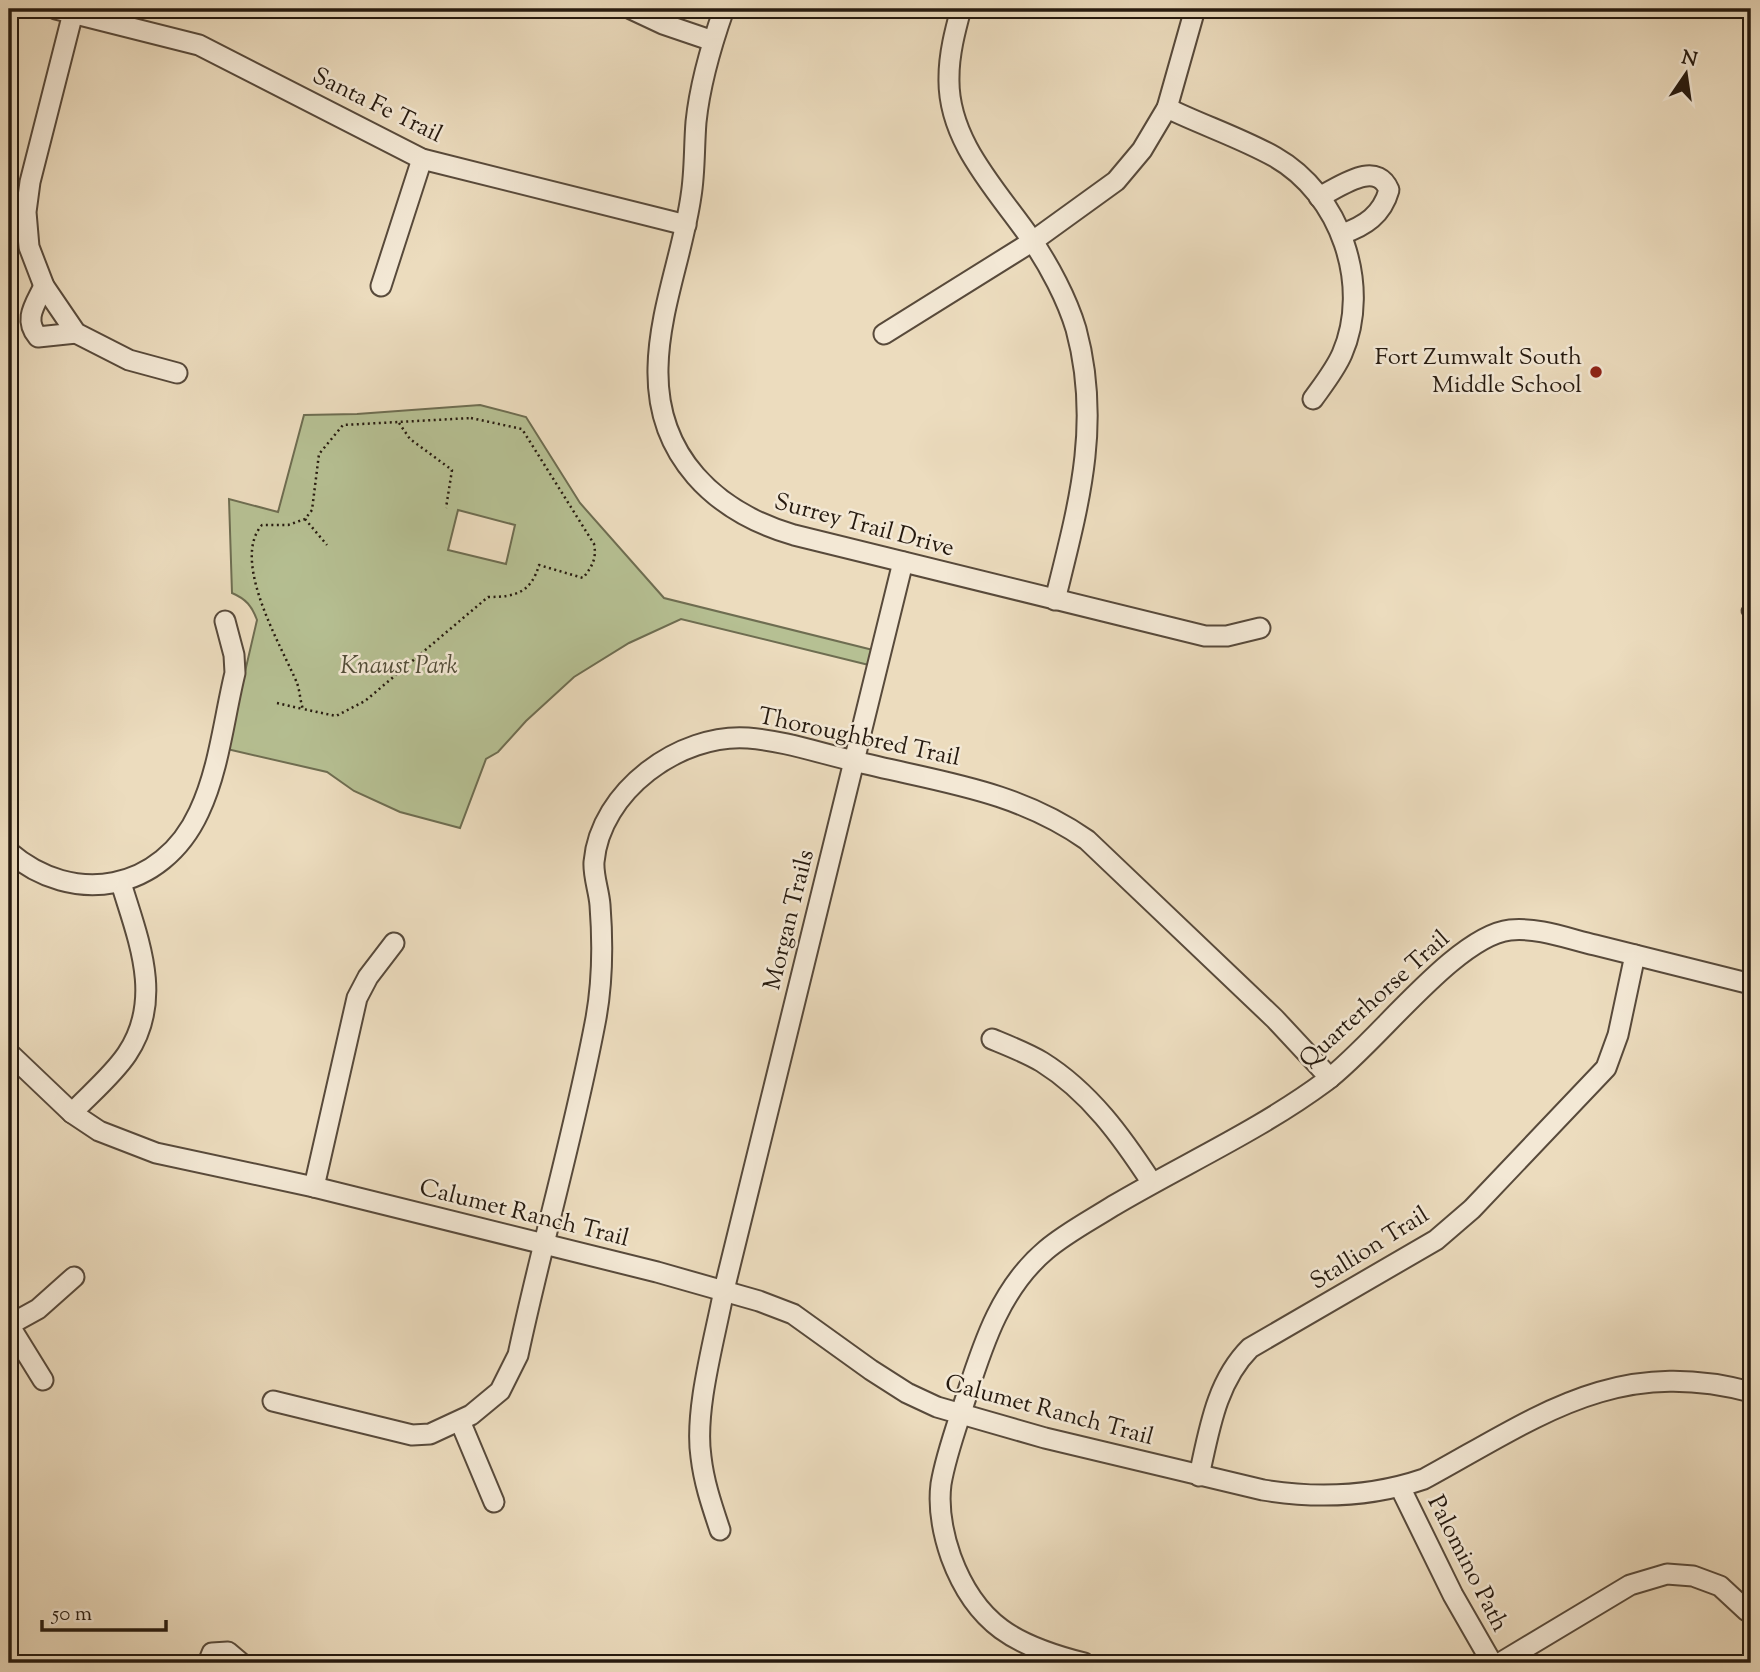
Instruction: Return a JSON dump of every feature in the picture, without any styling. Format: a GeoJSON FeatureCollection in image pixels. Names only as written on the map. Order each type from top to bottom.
{"type":"FeatureCollection","features":[{"type":"Feature","properties":{"kind":"street"},"geometry":{"type":"LineString","coordinates":[[631,9],[663,24],[713,41]]}},
{"type":"Feature","properties":{"kind":"street","name":"Surrey Trail Drive"},"geometry":{"type":"LineString","coordinates":[[724,9],[702,84],[686,225],[662,332],[658,367],[659,397],[668,431],[682,459],[705,489],[732,510],[764,526],[903,562],[1205,636],[1227,636],[1260,628]]}},
{"type":"Feature","properties":{"kind":"street"},"geometry":{"type":"LineString","coordinates":[[961,9],[948,79],[954,111],[967,146],[983,176],[1033,241],[1075,327],[1086,373],[1089,420],[1087,463],[1055,600]]}},
{"type":"Feature","properties":{"kind":"street"},"geometry":{"type":"LineString","coordinates":[[884,334],[1033,241],[1115,181],[1142,150],[1167,108],[1195,9]]}},
{"type":"Feature","properties":{"kind":"street"},"geometry":{"type":"LineString","coordinates":[[68,10],[30,182],[26,212],[29,247],[44,286],[76,333],[130,360],[177,373]]}},
{"type":"Feature","properties":{"kind":"street","name":"Santa Fe Trail"},"geometry":{"type":"LineString","coordinates":[[68,10],[199,46],[422,159],[686,225]]}},
{"type":"Feature","properties":{"kind":"street"},"geometry":{"type":"LineString","coordinates":[[1167,108],[1275,158],[1302,177],[1319,197],[1342,234],[1352,286],[1350,328],[1342,354],[1313,399]]}},
{"type":"Feature","properties":{"kind":"street"},"geometry":{"type":"LineString","coordinates":[[381,286],[422,159]]}},
{"type":"Feature","properties":{"kind":"street"},"geometry":{"type":"LineString","coordinates":[[1319,197],[1364,176],[1373,174],[1385,180],[1389,190],[1382,208],[1360,227],[1342,234]]}},
{"type":"Feature","properties":{"kind":"street"},"geometry":{"type":"LineString","coordinates":[[44,286],[29,317],[31,328],[38,337],[76,333]]}},
{"type":"Feature","properties":{"kind":"street","name":"Morgan Trails"},"geometry":{"type":"LineString","coordinates":[[720,1530],[708,1496],[700,1454],[708,1369],[724,1290],[903,562]]}},
{"type":"Feature","properties":{"kind":"street"},"geometry":{"type":"LineString","coordinates":[[9,852],[27,868],[49,878],[79,885],[121,883],[145,872],[168,856],[199,813],[235,673],[234,655],[225,621]]}},
{"type":"Feature","properties":{"kind":"street","name":"Thoroughbred Trail"},"geometry":{"type":"LineString","coordinates":[[273,1401],[412,1435],[430,1434],[460,1421],[500,1391],[518,1354],[541,1245],[589,1058],[603,976],[594,863],[604,826],[617,806],[653,767],[710,742],[746,738],[790,744],[977,788],[1056,818],[1087,840],[1275,1019],[1330,1078]]}},
{"type":"Feature","properties":{"kind":"street"},"geometry":{"type":"LineString","coordinates":[[72,1113],[127,1054],[145,1008],[145,964],[121,883]]}},
{"type":"Feature","properties":{"kind":"street","name":"Quarterhorse Trail"},"geometry":{"type":"LineString","coordinates":[[1084,1663],[1044,1653],[1016,1640],[990,1622],[961,1584],[947,1544],[940,1510],[941,1485],[960,1415],[999,1308],[1018,1278],[1047,1249],[1152,1183],[1237,1139],[1330,1078],[1458,955],[1482,937],[1511,930],[1546,933],[1751,984]]}},
{"type":"Feature","properties":{"kind":"street"},"geometry":{"type":"LineString","coordinates":[[314,1187],[357,998],[368,977],[394,943]]}},
{"type":"Feature","properties":{"kind":"street","name":"Stallion Trail"},"geometry":{"type":"LineString","coordinates":[[1199,1476],[1215,1407],[1228,1375],[1239,1359],[1250,1348],[1436,1240],[1472,1209],[1606,1068],[1618,1035],[1635,955]]}},
{"type":"Feature","properties":{"kind":"street"},"geometry":{"type":"LineString","coordinates":[[992,1039],[1041,1062],[1081,1092],[1120,1135],[1152,1183]]}},
{"type":"Feature","properties":{"kind":"street","name":"Calumet Ranch Trail"},"geometry":{"type":"LineString","coordinates":[[9,1053],[72,1113],[99,1131],[156,1153],[314,1187],[724,1290],[793,1314],[907,1393],[960,1415],[1199,1476],[1299,1496],[1337,1496],[1400,1487],[1424,1479],[1568,1402],[1628,1384],[1683,1379],[1751,1390]]}},
{"type":"Feature","properties":{"kind":"street"},"geometry":{"type":"LineString","coordinates":[[43,1380],[9,1325],[38,1309],[74,1277]]}},
{"type":"Feature","properties":{"kind":"street"},"geometry":{"type":"LineString","coordinates":[[460,1421],[494,1502]]}},
{"type":"Feature","properties":{"kind":"street","name":"Palomino Path"},"geometry":{"type":"LineString","coordinates":[[1400,1487],[1453,1595],[1492,1663]]}},
{"type":"Feature","properties":{"kind":"street"},"geometry":{"type":"LineString","coordinates":[[1500,1663],[1630,1585],[1667,1574],[1693,1576],[1720,1586],[1746,1611]]}},
{"type":"Feature","properties":{"kind":"street"},"geometry":{"type":"LineString","coordinates":[[208,1663],[212,1653],[220,1651],[228,1651],[241,1663]]}},
{"type":"Feature","properties":{"kind":"path"},"geometry":{"type":"LineString","coordinates":[[276,703],[303,709],[336,716],[365,701],[488,597],[513,597],[530,587],[539,565],[583,578],[596,554],[594,544],[522,429],[471,418],[343,425],[334,432],[319,454],[312,510],[305,519],[288,525],[262,525],[257,531],[253,578],[274,638],[298,685],[303,709]]}},
{"type":"Feature","properties":{"kind":"path"},"geometry":{"type":"LineString","coordinates":[[399,423],[410,439],[452,470],[446,508]]}},
{"type":"Feature","properties":{"kind":"path"},"geometry":{"type":"LineString","coordinates":[[305,519],[327,545]]}},
{"type":"Feature","properties":{"kind":"green space","name":"Knaust Park"},"geometry":{"type":"Polygon","coordinates":[[[480,405],[526,417],[580,503],[664,598],[881,652],[877,667],[681,619],[629,643],[574,677],[526,721],[498,752],[486,759],[460,828],[400,812],[354,791],[327,772],[227,749],[257,620],[248,604],[232,593],[229,499],[278,512],[304,415],[480,405]],[[458,510],[448,550],[506,564],[515,525],[458,510]]]}},
{"type":"Feature","properties":{"kind":"place","name":"Fort Zumwalt South Middle School"},"geometry":{"type":"Point","coordinates":[1596,372]}}]}
